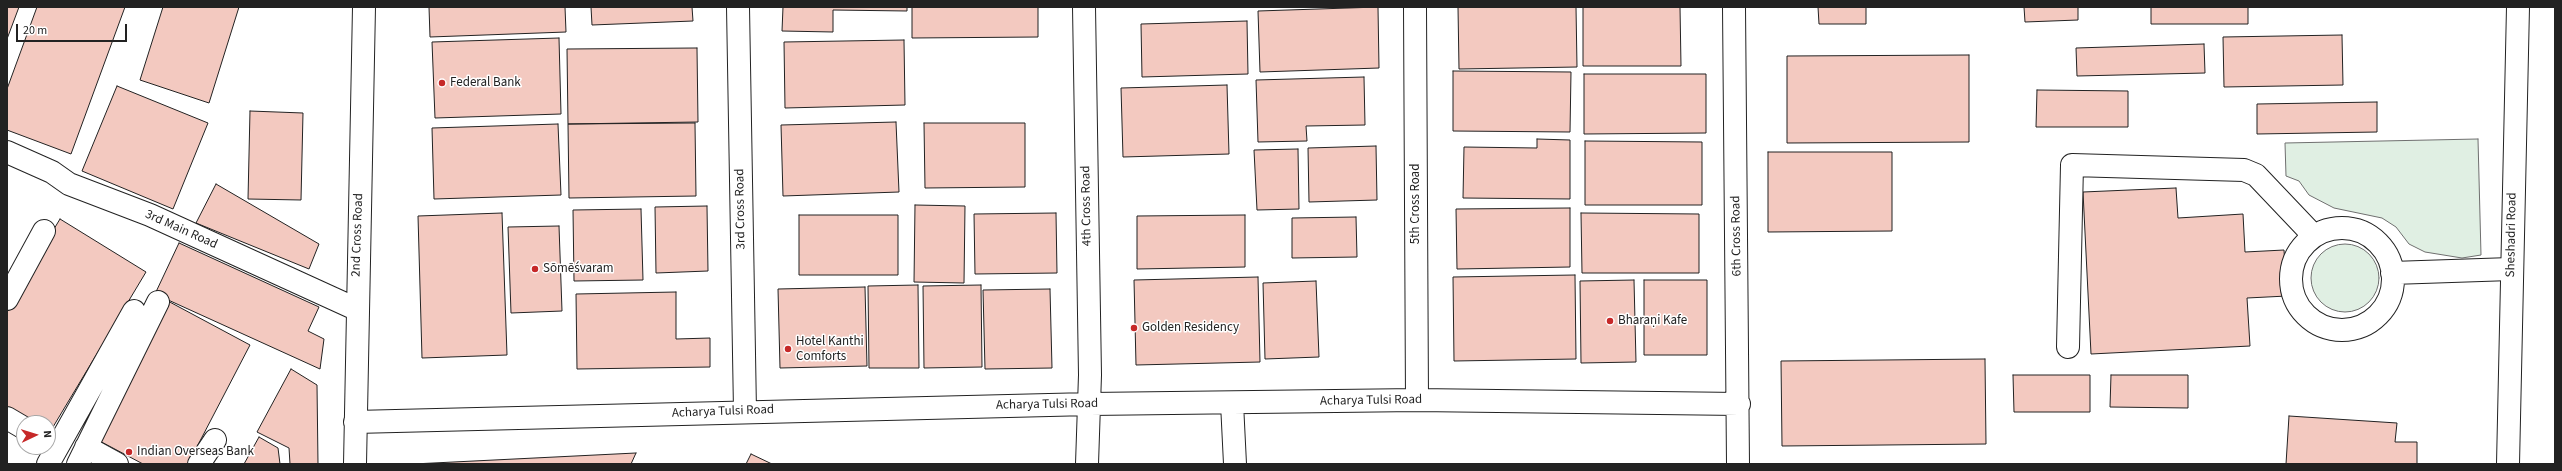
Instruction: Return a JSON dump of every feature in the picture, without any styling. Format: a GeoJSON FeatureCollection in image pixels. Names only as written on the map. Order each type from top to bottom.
{"type":"FeatureCollection","features":[{"type":"Feature","properties":{"kind":"street","name":"2nd Cross Road"},"geometry":{"type":"LineString","coordinates":[[354,464],[356,309],[364,7]]}},
{"type":"Feature","properties":{"kind":"street","name":"3rd Cross Road"},"geometry":{"type":"LineString","coordinates":[[738,7],[745,412]]}},
{"type":"Feature","properties":{"kind":"street","name":"4th Cross Road"},"geometry":{"type":"LineString","coordinates":[[1084,7],[1090,404],[1086,438],[1087,464]]}},
{"type":"Feature","properties":{"kind":"street","name":"5th Cross Road"},"geometry":{"type":"LineString","coordinates":[[1415,7],[1417,400]]}},
{"type":"Feature","properties":{"kind":"street","name":"6th Cross Road"},"geometry":{"type":"LineString","coordinates":[[1734,7],[1739,404],[1738,464]]}},
{"type":"Feature","properties":{"kind":"street","name":"Sheshadri Road"},"geometry":{"type":"LineString","coordinates":[[2508,464],[2511,269],[2518,7]]}},
{"type":"Feature","properties":{"kind":"street","name":"3rd Main Road"},"geometry":{"type":"LineString","coordinates":[[7,152],[52,172],[69,184],[150,215],[356,309]]}},
{"type":"Feature","properties":{"kind":"street"},"geometry":{"type":"LineString","coordinates":[[2068,347],[2072,165],[2244,170],[2256,175],[2314,236]]}},
{"type":"Feature","properties":{"kind":"street"},"geometry":{"type":"LineString","coordinates":[[2345,228],[2361,231],[2374,240],[2385,252],[2392,273],[2393,283],[2389,299],[2380,314],[2366,325],[2349,330],[2332,330],[2315,323],[2302,311],[2296,301],[2291,278],[2298,253],[2302,246],[2314,236],[2329,229],[2345,228]]}},
{"type":"Feature","properties":{"kind":"street"},"geometry":{"type":"LineString","coordinates":[[7,299],[44,231]]}},
{"type":"Feature","properties":{"kind":"street"},"geometry":{"type":"LineString","coordinates":[[2392,273],[2511,269]]}},
{"type":"Feature","properties":{"kind":"street"},"geometry":{"type":"LineString","coordinates":[[117,464],[82,456],[158,302]]}},
{"type":"Feature","properties":{"kind":"street"},"geometry":{"type":"LineString","coordinates":[[56,444],[134,311]]}},
{"type":"Feature","properties":{"kind":"street","name":"Acharya Tulsi Road"},"geometry":{"type":"LineString","coordinates":[[355,422],[1090,404],[1417,400],[1739,404]]}},
{"type":"Feature","properties":{"kind":"street"},"geometry":{"type":"LineString","coordinates":[[1232,403],[1235,464]]}},
{"type":"Feature","properties":{"kind":"street"},"geometry":{"type":"LineString","coordinates":[[7,418],[16,423]]}},
{"type":"Feature","properties":{"kind":"street"},"geometry":{"type":"LineString","coordinates":[[199,464],[215,440]]}},
{"type":"Feature","properties":{"kind":"green space"},"geometry":{"type":"Polygon","coordinates":[[[2478,139],[2481,255],[2462,258],[2425,252],[2409,244],[2396,227],[2382,218],[2334,208],[2309,195],[2299,181],[2286,176],[2285,143],[2478,139]]]}},
{"type":"Feature","properties":{"kind":"green space"},"geometry":{"type":"Polygon","coordinates":[[[2345,244],[2358,246],[2369,254],[2377,265],[2379,278],[2377,291],[2369,302],[2358,310],[2345,312],[2332,310],[2321,302],[2313,291],[2311,278],[2313,265],[2321,254],[2332,246],[2345,244]]]}},
{"type":"Feature","properties":{"kind":"building"},"geometry":{"type":"Polygon","coordinates":[[[7,7],[19,7],[7,39],[7,7]]]}},
{"type":"Feature","properties":{"kind":"building"},"geometry":{"type":"Polygon","coordinates":[[[37,7],[125,7],[71,154],[7,130],[7,89],[37,7]]]}},
{"type":"Feature","properties":{"kind":"building"},"geometry":{"type":"Polygon","coordinates":[[[163,7],[239,7],[209,103],[140,80],[163,7]]]}},
{"type":"Feature","properties":{"kind":"building"},"geometry":{"type":"Polygon","coordinates":[[[429,7],[565,7],[566,32],[430,37],[429,7]]]}},
{"type":"Feature","properties":{"kind":"building"},"geometry":{"type":"Polygon","coordinates":[[[591,7],[692,7],[693,21],[592,25],[591,7]]]}},
{"type":"Feature","properties":{"kind":"building"},"geometry":{"type":"Polygon","coordinates":[[[783,7],[907,7],[907,11],[833,10],[833,32],[782,31],[783,7]]]}},
{"type":"Feature","properties":{"kind":"building"},"geometry":{"type":"Polygon","coordinates":[[[912,7],[1038,7],[1038,37],[912,38],[912,7]]]}},
{"type":"Feature","properties":{"kind":"building"},"geometry":{"type":"Polygon","coordinates":[[[1378,7],[1379,68],[1260,72],[1258,11],[1378,7]]]}},
{"type":"Feature","properties":{"kind":"building"},"geometry":{"type":"Polygon","coordinates":[[[1458,7],[1576,7],[1577,67],[1459,69],[1458,7]]]}},
{"type":"Feature","properties":{"kind":"building"},"geometry":{"type":"Polygon","coordinates":[[[1583,7],[1680,7],[1681,66],[1583,66],[1583,7]]]}},
{"type":"Feature","properties":{"kind":"building"},"geometry":{"type":"Polygon","coordinates":[[[1818,7],[1866,7],[1866,24],[1819,24],[1818,7]]]}},
{"type":"Feature","properties":{"kind":"building"},"geometry":{"type":"Polygon","coordinates":[[[2024,7],[2078,7],[2078,20],[2025,22],[2024,7]]]}},
{"type":"Feature","properties":{"kind":"building"},"geometry":{"type":"Polygon","coordinates":[[[2151,7],[2248,7],[2248,24],[2151,24],[2151,7]]]}},
{"type":"Feature","properties":{"kind":"building"},"geometry":{"type":"Polygon","coordinates":[[[1247,21],[1248,74],[1142,77],[1141,24],[1247,21]]]}},
{"type":"Feature","properties":{"kind":"building"},"geometry":{"type":"Polygon","coordinates":[[[2342,35],[2343,85],[2224,87],[2223,37],[2342,35]]]}},
{"type":"Feature","properties":{"kind":"building"},"geometry":{"type":"Polygon","coordinates":[[[559,38],[561,114],[435,118],[432,42],[559,38]]]}},
{"type":"Feature","properties":{"kind":"building"},"geometry":{"type":"Polygon","coordinates":[[[904,40],[905,105],[785,108],[784,42],[904,40]]]}},
{"type":"Feature","properties":{"kind":"building"},"geometry":{"type":"Polygon","coordinates":[[[2204,44],[2205,73],[2077,76],[2076,48],[2204,44]]]}},
{"type":"Feature","properties":{"kind":"building"},"geometry":{"type":"Polygon","coordinates":[[[697,48],[698,122],[568,124],[567,49],[697,48]]]}},
{"type":"Feature","properties":{"kind":"building"},"geometry":{"type":"Polygon","coordinates":[[[1969,55],[1969,142],[1787,143],[1787,56],[1969,55]]]}},
{"type":"Feature","properties":{"kind":"building"},"geometry":{"type":"Polygon","coordinates":[[[1453,71],[1571,72],[1570,132],[1453,131],[1453,71]]]}},
{"type":"Feature","properties":{"kind":"building"},"geometry":{"type":"Polygon","coordinates":[[[1584,74],[1706,74],[1706,133],[1584,134],[1584,74]]]}},
{"type":"Feature","properties":{"kind":"building"},"geometry":{"type":"Polygon","coordinates":[[[1364,77],[1365,125],[1306,126],[1307,141],[1258,142],[1256,80],[1364,77]]]}},
{"type":"Feature","properties":{"kind":"building"},"geometry":{"type":"Polygon","coordinates":[[[1227,85],[1229,154],[1123,157],[1121,88],[1227,85]]]}},
{"type":"Feature","properties":{"kind":"building"},"geometry":{"type":"Polygon","coordinates":[[[117,86],[208,123],[173,209],[82,171],[117,86]]]}},
{"type":"Feature","properties":{"kind":"building"},"geometry":{"type":"Polygon","coordinates":[[[2037,90],[2128,91],[2128,127],[2036,127],[2037,90]]]}},
{"type":"Feature","properties":{"kind":"building"},"geometry":{"type":"Polygon","coordinates":[[[2377,102],[2377,132],[2257,134],[2257,104],[2377,102]]]}},
{"type":"Feature","properties":{"kind":"building"},"geometry":{"type":"Polygon","coordinates":[[[250,111],[303,113],[301,200],[248,199],[250,111]]]}},
{"type":"Feature","properties":{"kind":"building"},"geometry":{"type":"Polygon","coordinates":[[[896,122],[899,192],[783,196],[781,125],[896,122]]]}},
{"type":"Feature","properties":{"kind":"building"},"geometry":{"type":"Polygon","coordinates":[[[695,123],[696,196],[569,198],[568,124],[695,123]]]}},
{"type":"Feature","properties":{"kind":"building"},"geometry":{"type":"Polygon","coordinates":[[[924,123],[1025,123],[1025,187],[925,188],[924,123]]]}},
{"type":"Feature","properties":{"kind":"building"},"geometry":{"type":"Polygon","coordinates":[[[558,124],[561,195],[434,199],[432,128],[558,124]]]}},
{"type":"Feature","properties":{"kind":"building"},"geometry":{"type":"Polygon","coordinates":[[[1537,139],[1570,140],[1570,199],[1463,198],[1464,147],[1537,148],[1537,139]]]}},
{"type":"Feature","properties":{"kind":"building"},"geometry":{"type":"Polygon","coordinates":[[[1585,141],[1702,142],[1702,205],[1585,205],[1585,141]]]}},
{"type":"Feature","properties":{"kind":"building"},"geometry":{"type":"Polygon","coordinates":[[[1376,146],[1377,200],[1309,202],[1308,148],[1376,146]]]}},
{"type":"Feature","properties":{"kind":"building"},"geometry":{"type":"Polygon","coordinates":[[[1298,149],[1299,209],[1257,210],[1254,150],[1298,149]]]}},
{"type":"Feature","properties":{"kind":"building"},"geometry":{"type":"Polygon","coordinates":[[[1768,152],[1892,152],[1892,231],[1768,232],[1768,152]]]}},
{"type":"Feature","properties":{"kind":"building"},"geometry":{"type":"Polygon","coordinates":[[[216,184],[319,244],[309,269],[196,223],[216,184]]]}},
{"type":"Feature","properties":{"kind":"building"},"geometry":{"type":"Polygon","coordinates":[[[2176,188],[2178,218],[2243,214],[2245,252],[2284,250],[2287,296],[2247,298],[2250,346],[2091,354],[2083,192],[2176,188]]]}},
{"type":"Feature","properties":{"kind":"building"},"geometry":{"type":"Polygon","coordinates":[[[915,205],[965,206],[964,283],[914,282],[915,205]]]}},
{"type":"Feature","properties":{"kind":"building"},"geometry":{"type":"Polygon","coordinates":[[[707,206],[708,271],[656,273],[655,207],[707,206]]]}},
{"type":"Feature","properties":{"kind":"building"},"geometry":{"type":"Polygon","coordinates":[[[1570,208],[1570,267],[1457,269],[1456,209],[1570,208]]]}},
{"type":"Feature","properties":{"kind":"building"},"geometry":{"type":"Polygon","coordinates":[[[641,209],[643,280],[574,281],[573,210],[641,209]]]}},
{"type":"Feature","properties":{"kind":"building"},"geometry":{"type":"Polygon","coordinates":[[[502,213],[507,355],[422,358],[418,216],[502,213]]]}},
{"type":"Feature","properties":{"kind":"building"},"geometry":{"type":"Polygon","coordinates":[[[1056,213],[1057,273],[975,274],[974,214],[1056,213]]]}},
{"type":"Feature","properties":{"kind":"building"},"geometry":{"type":"Polygon","coordinates":[[[1581,213],[1699,214],[1699,273],[1582,273],[1581,213]]]}},
{"type":"Feature","properties":{"kind":"building"},"geometry":{"type":"Polygon","coordinates":[[[799,215],[898,215],[898,275],[799,275],[799,215]]]}},
{"type":"Feature","properties":{"kind":"building"},"geometry":{"type":"Polygon","coordinates":[[[1245,215],[1245,267],[1137,269],[1137,216],[1245,215]]]}},
{"type":"Feature","properties":{"kind":"building"},"geometry":{"type":"Polygon","coordinates":[[[1356,217],[1357,257],[1292,258],[1292,218],[1356,217]]]}},
{"type":"Feature","properties":{"kind":"building"},"geometry":{"type":"Polygon","coordinates":[[[60,219],[146,272],[56,422],[56,415],[20,415],[7,408],[7,307],[60,219]]]}},
{"type":"Feature","properties":{"kind":"building","name":"Sōmēśvaram"},"geometry":{"type":"Polygon","coordinates":[[[559,226],[562,311],[511,313],[508,227],[559,226]]]}},
{"type":"Feature","properties":{"kind":"building"},"geometry":{"type":"Polygon","coordinates":[[[179,243],[319,307],[308,331],[324,339],[320,369],[155,294],[179,243]]]}},
{"type":"Feature","properties":{"kind":"building"},"geometry":{"type":"Polygon","coordinates":[[[1575,275],[1576,359],[1454,361],[1453,277],[1575,275]]]}},
{"type":"Feature","properties":{"kind":"building"},"geometry":{"type":"Polygon","coordinates":[[[1258,277],[1260,362],[1136,365],[1134,280],[1258,277]]]}},
{"type":"Feature","properties":{"kind":"building"},"geometry":{"type":"Polygon","coordinates":[[[1634,280],[1636,362],[1581,363],[1580,281],[1634,280]]]}},
{"type":"Feature","properties":{"kind":"building"},"geometry":{"type":"Polygon","coordinates":[[[1644,280],[1707,280],[1707,355],[1644,355],[1644,280]]]}},
{"type":"Feature","properties":{"kind":"building"},"geometry":{"type":"Polygon","coordinates":[[[1316,281],[1319,357],[1265,359],[1263,283],[1316,281]]]}},
{"type":"Feature","properties":{"kind":"building"},"geometry":{"type":"Polygon","coordinates":[[[918,285],[919,368],[869,368],[868,286],[918,285]]]}},
{"type":"Feature","properties":{"kind":"building"},"geometry":{"type":"Polygon","coordinates":[[[981,285],[982,367],[924,368],[923,286],[981,285]]]}},
{"type":"Feature","properties":{"kind":"building"},"geometry":{"type":"Polygon","coordinates":[[[865,287],[867,366],[780,368],[778,289],[865,287]]]}},
{"type":"Feature","properties":{"kind":"building"},"geometry":{"type":"Polygon","coordinates":[[[1050,289],[1052,368],[985,369],[983,290],[1050,289]]]}},
{"type":"Feature","properties":{"kind":"building"},"geometry":{"type":"Polygon","coordinates":[[[676,292],[676,339],[710,338],[710,367],[577,369],[576,294],[676,292]]]}},
{"type":"Feature","properties":{"kind":"building"},"geometry":{"type":"Polygon","coordinates":[[[166,300],[250,345],[188,464],[143,464],[94,438],[166,300]]]}},
{"type":"Feature","properties":{"kind":"building"},"geometry":{"type":"Polygon","coordinates":[[[1985,359],[1986,444],[1782,446],[1781,361],[1985,359]]]}},
{"type":"Feature","properties":{"kind":"building"},"geometry":{"type":"Polygon","coordinates":[[[291,369],[317,385],[318,464],[290,464],[289,448],[257,432],[291,369]]]}},
{"type":"Feature","properties":{"kind":"building"},"geometry":{"type":"Polygon","coordinates":[[[2013,375],[2090,375],[2090,412],[2014,412],[2013,375]]]}},
{"type":"Feature","properties":{"kind":"building"},"geometry":{"type":"Polygon","coordinates":[[[2111,375],[2188,375],[2188,408],[2110,407],[2111,375]]]}},
{"type":"Feature","properties":{"kind":"building"},"geometry":{"type":"Polygon","coordinates":[[[2289,416],[2397,423],[2395,442],[2417,442],[2417,464],[2286,464],[2289,416]]]}},
{"type":"Feature","properties":{"kind":"building"},"geometry":{"type":"Polygon","coordinates":[[[259,437],[278,448],[280,464],[244,464],[259,437]]]}},
{"type":"Feature","properties":{"kind":"building"},"geometry":{"type":"Polygon","coordinates":[[[636,453],[631,464],[413,464],[636,453]]]}},
{"type":"Feature","properties":{"kind":"building"},"geometry":{"type":"Polygon","coordinates":[[[751,454],[772,464],[746,464],[751,454]]]}},
{"type":"Feature","properties":{"kind":"place","name":"Federal Bank"},"geometry":{"type":"Point","coordinates":[442,83]}},
{"type":"Feature","properties":{"kind":"place","name":"Sōmēśvaram"},"geometry":{"type":"Point","coordinates":[535,269]}},
{"type":"Feature","properties":{"kind":"place","name":"Bharaṇi Kafe"},"geometry":{"type":"Point","coordinates":[1610,321]}},
{"type":"Feature","properties":{"kind":"place","name":"Golden Residency"},"geometry":{"type":"Point","coordinates":[1134,328]}},
{"type":"Feature","properties":{"kind":"place","name":"Hotel Kanthi Comforts"},"geometry":{"type":"Point","coordinates":[788,349]}},
{"type":"Feature","properties":{"kind":"place","name":"Indian Overseas Bank"},"geometry":{"type":"Point","coordinates":[129,452]}}]}
